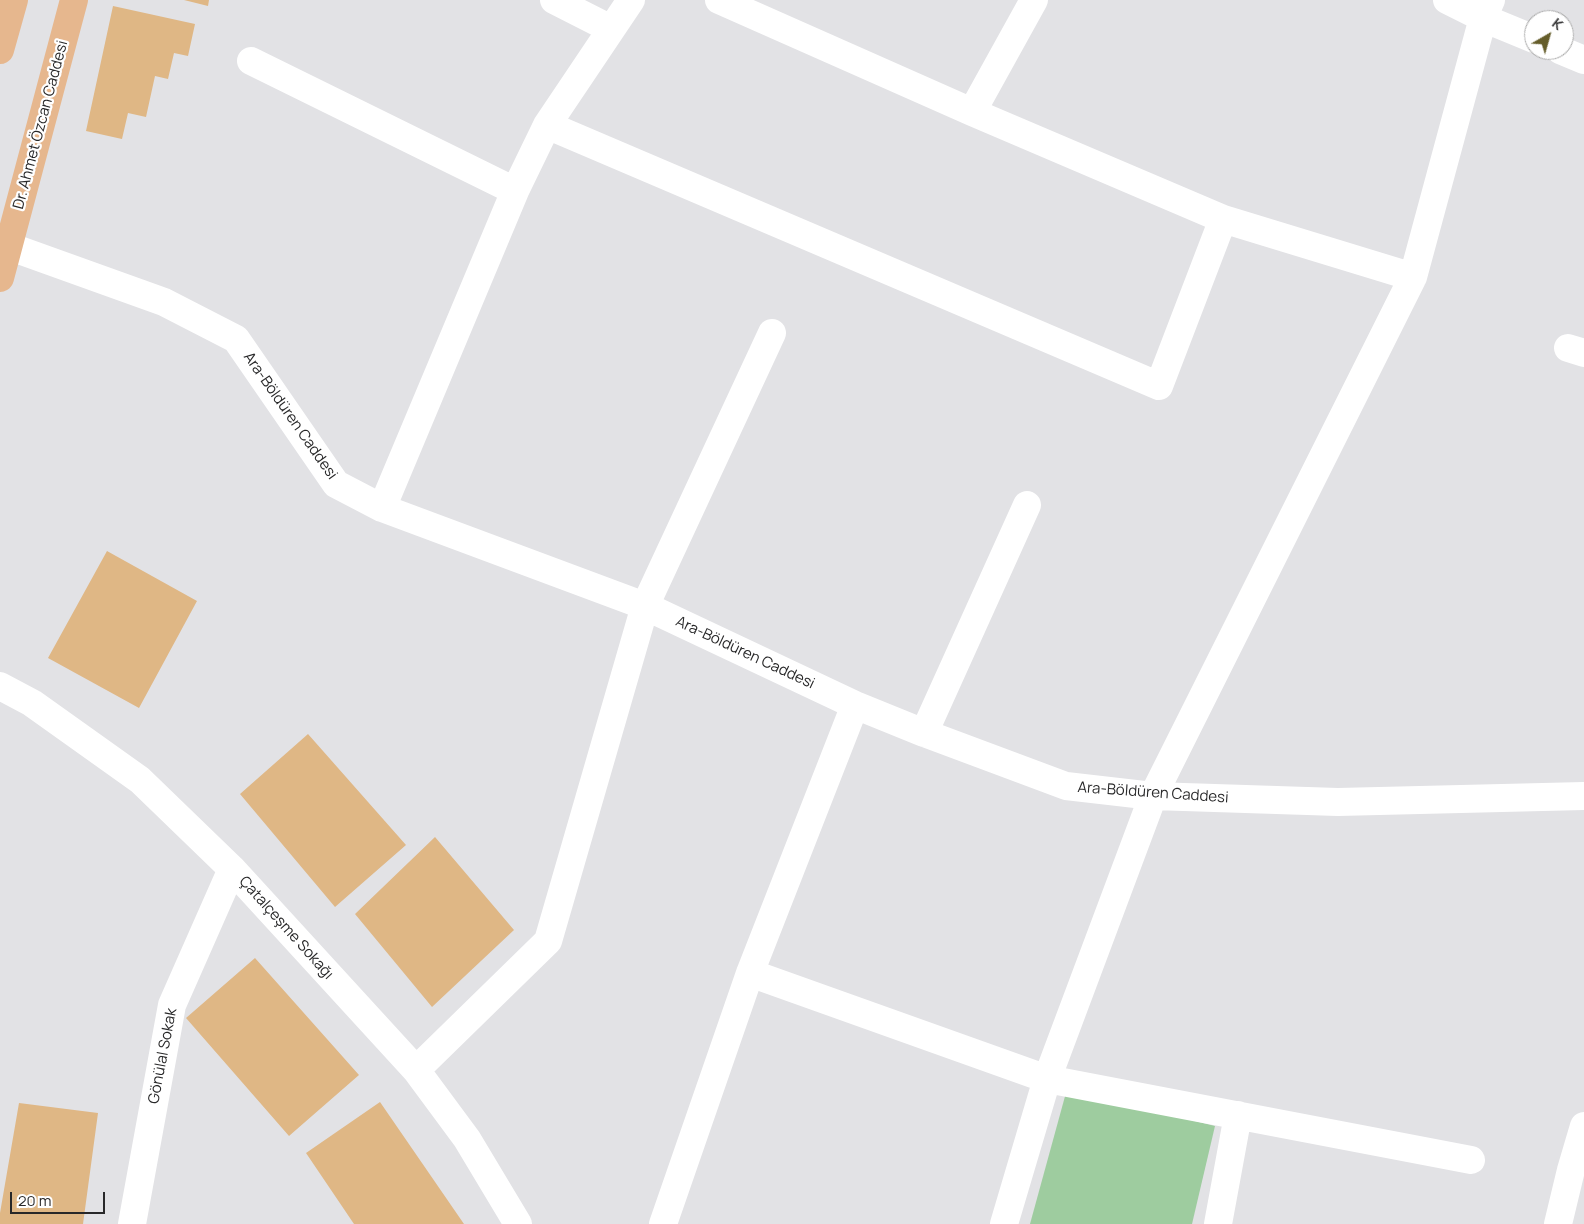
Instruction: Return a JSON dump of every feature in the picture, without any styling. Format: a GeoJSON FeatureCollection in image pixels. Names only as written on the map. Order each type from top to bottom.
{"type":"FeatureCollection","features":[{"type":"Feature","properties":{"kind":"main road"},"geometry":{"type":"LineString","coordinates":[[0,50],[14,0]]}},
{"type":"Feature","properties":{"kind":"main road","name":"Dr. Ahmet Özcan Caddesi"},"geometry":{"type":"LineString","coordinates":[[0,278],[74,0]]}},
{"type":"Feature","properties":{"kind":"street"},"geometry":{"type":"LineString","coordinates":[[554,0],[611,29]]}},
{"type":"Feature","properties":{"kind":"street"},"geometry":{"type":"LineString","coordinates":[[382,508],[515,191],[546,125],[630,0]]}},
{"type":"Feature","properties":{"kind":"street"},"geometry":{"type":"LineString","coordinates":[[719,0],[972,112],[1223,219],[1413,277]]}},
{"type":"Feature","properties":{"kind":"street"},"geometry":{"type":"LineString","coordinates":[[972,112],[1034,0]]}},
{"type":"Feature","properties":{"kind":"street"},"geometry":{"type":"LineString","coordinates":[[1447,0],[1487,9],[1524,33]]}},
{"type":"Feature","properties":{"kind":"street"},"geometry":{"type":"LineString","coordinates":[[1004,1224],[1047,1079],[1153,796],[1413,277],[1487,9]]}},
{"type":"Feature","properties":{"kind":"street"},"geometry":{"type":"LineString","coordinates":[[251,61],[515,191]]}},
{"type":"Feature","properties":{"kind":"street"},"geometry":{"type":"LineString","coordinates":[[546,125],[1159,386],[1223,219]]}},
{"type":"Feature","properties":{"kind":"street","name":"Ara-Böldüren Caddesi"},"geometry":{"type":"LineString","coordinates":[[8,246],[164,302],[236,339],[336,484],[382,508],[645,606],[855,705],[924,734],[1066,786],[1153,796],[1338,802],[1584,796]]}},
{"type":"Feature","properties":{"kind":"street"},"geometry":{"type":"LineString","coordinates":[[416,1070],[548,940],[645,606],[772,333]]}},
{"type":"Feature","properties":{"kind":"street"},"geometry":{"type":"LineString","coordinates":[[924,734],[1027,505]]}},
{"type":"Feature","properties":{"kind":"street","name":"Çatalçeşme Sokağı"},"geometry":{"type":"LineString","coordinates":[[0,686],[32,703],[140,780],[232,869],[416,1070],[467,1139],[518,1224]]}},
{"type":"Feature","properties":{"kind":"street"},"geometry":{"type":"LineString","coordinates":[[663,1224],[750,973],[855,705]]}},
{"type":"Feature","properties":{"kind":"street","name":"Gönülal Sokak"},"geometry":{"type":"LineString","coordinates":[[132,1224],[172,1005],[232,869]]}},
{"type":"Feature","properties":{"kind":"street"},"geometry":{"type":"LineString","coordinates":[[750,973],[1047,1079],[1471,1160]]}},
{"type":"Feature","properties":{"kind":"street"},"geometry":{"type":"LineString","coordinates":[[1218,1224],[1238,1115]]}},
{"type":"Feature","properties":{"kind":"street"},"geometry":{"type":"LineString","coordinates":[[1558,1224],[1584,1126]]}},
{"type":"Feature","properties":{"kind":"green space"},"geometry":{"type":"Polygon","coordinates":[[[1067,1089],[1215,1126],[1192,1224],[1030,1224],[1067,1089]]]}},
{"type":"Feature","properties":{"kind":"building"},"geometry":{"type":"Polygon","coordinates":[[[184,0],[209,0],[208,6],[184,0]]]}},
{"type":"Feature","properties":{"kind":"building"},"geometry":{"type":"Polygon","coordinates":[[[113,6],[195,24],[188,56],[174,53],[168,79],[155,76],[146,117],[128,113],[122,139],[86,131],[113,6]]]}},
{"type":"Feature","properties":{"kind":"building"},"geometry":{"type":"Polygon","coordinates":[[[107,551],[197,601],[139,708],[48,658],[107,551]]]}},
{"type":"Feature","properties":{"kind":"building"},"geometry":{"type":"Polygon","coordinates":[[[308,734],[406,845],[335,907],[240,794],[308,734]]]}},
{"type":"Feature","properties":{"kind":"building"},"geometry":{"type":"Polygon","coordinates":[[[435,837],[514,930],[432,1007],[355,914],[435,837]]]}},
{"type":"Feature","properties":{"kind":"building"},"geometry":{"type":"Polygon","coordinates":[[[255,958],[359,1075],[289,1136],[186,1018],[255,958]]]}},
{"type":"Feature","properties":{"kind":"building"},"geometry":{"type":"Polygon","coordinates":[[[380,1102],[464,1224],[354,1224],[306,1153],[380,1102]]]}},
{"type":"Feature","properties":{"kind":"building"},"geometry":{"type":"Polygon","coordinates":[[[19,1103],[98,1113],[83,1224],[0,1224],[0,1213],[19,1103]]]}}]}
